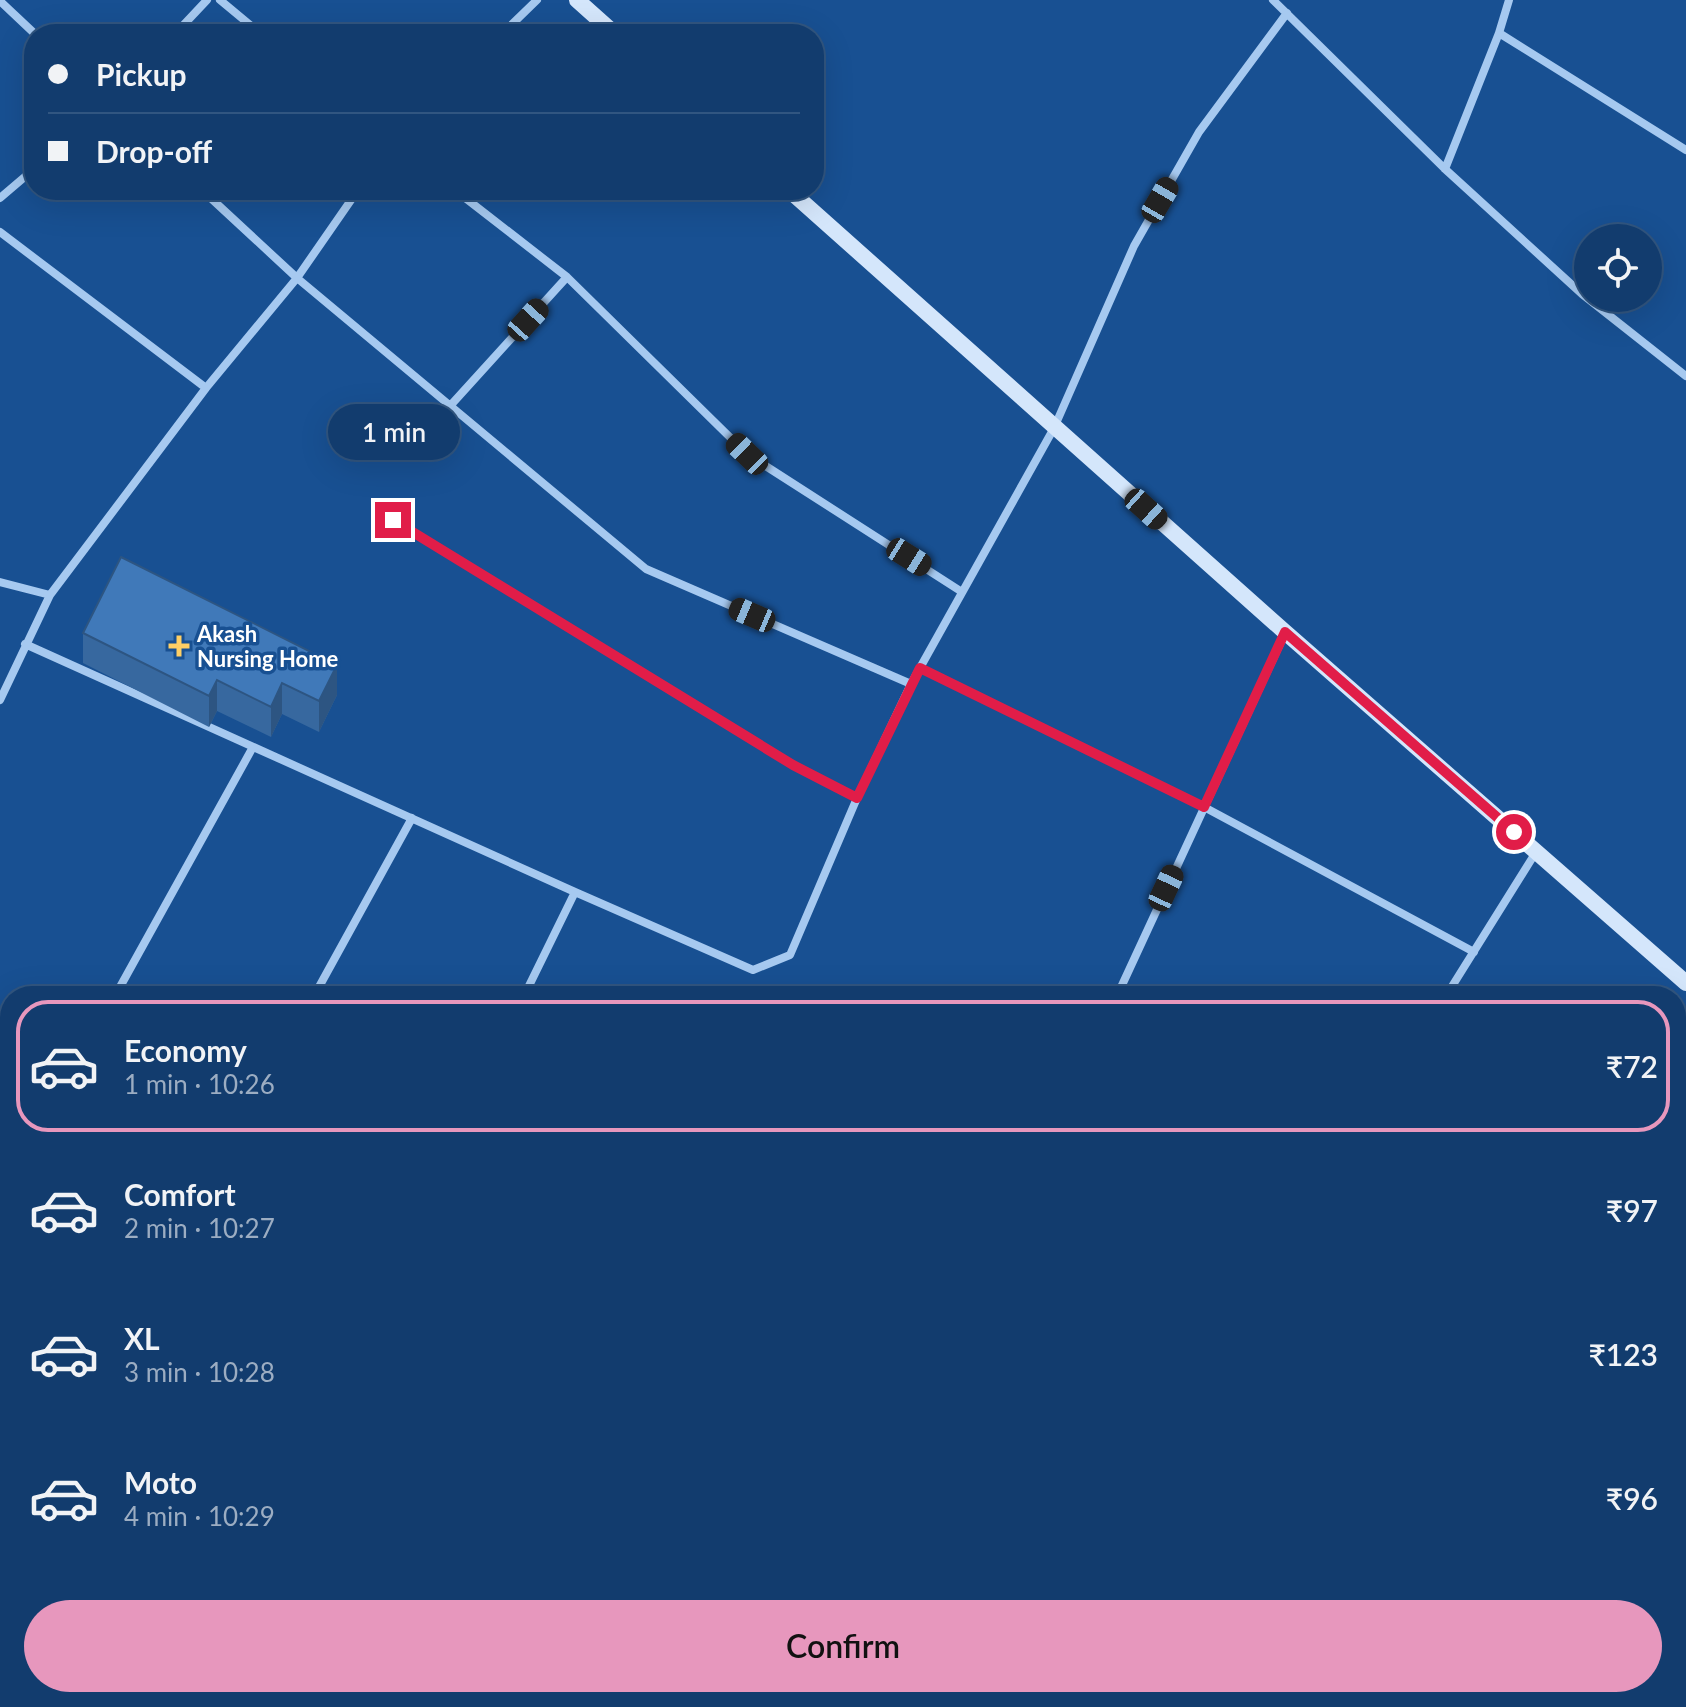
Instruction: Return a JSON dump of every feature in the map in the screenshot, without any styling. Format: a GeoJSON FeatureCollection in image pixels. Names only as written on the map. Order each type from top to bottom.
{"type":"FeatureCollection","features":[{"type":"Feature","properties":{"kind":"street"},"geometry":{"type":"LineString","coordinates":[[184,24],[207,0]]}},
{"type":"Feature","properties":{"kind":"street"},"geometry":{"type":"LineString","coordinates":[[220,0],[249,24]]}},
{"type":"Feature","properties":{"kind":"street"},"geometry":{"type":"LineString","coordinates":[[512,24],[537,0]]}},
{"type":"Feature","properties":{"kind":"street"},"geometry":{"type":"LineString","coordinates":[[577,0],[604,24]]}},
{"type":"Feature","properties":{"kind":"street"},"geometry":{"type":"LineString","coordinates":[[1273,0],[1445,169],[1582,294],[1686,376]]}},
{"type":"Feature","properties":{"kind":"street"},"geometry":{"type":"LineString","coordinates":[[1445,169],[1509,0]]}},
{"type":"Feature","properties":{"kind":"street"},"geometry":{"type":"LineString","coordinates":[[0,1],[24,24]]}},
{"type":"Feature","properties":{"kind":"street"},"geometry":{"type":"LineString","coordinates":[[25,644],[753,970],[790,955],[857,798],[911,684],[1054,428],[1134,246],[1199,132],[1287,13]]}},
{"type":"Feature","properties":{"kind":"street"},"geometry":{"type":"LineString","coordinates":[[1499,33],[1686,150]]}},
{"type":"Feature","properties":{"kind":"street"},"geometry":{"type":"LineString","coordinates":[[0,198],[24,178]]}},
{"type":"Feature","properties":{"kind":"street"},"geometry":{"type":"LineString","coordinates":[[213,200],[297,278],[646,569],[911,684]]}},
{"type":"Feature","properties":{"kind":"street"},"geometry":{"type":"LineString","coordinates":[[0,700],[50,595],[206,388],[297,278],[351,200]]}},
{"type":"Feature","properties":{"kind":"street"},"geometry":{"type":"LineString","coordinates":[[468,200],[567,277],[747,454],[962,592]]}},
{"type":"Feature","properties":{"kind":"street"},"geometry":{"type":"LineString","coordinates":[[800,200],[1054,428],[1686,983]]}},
{"type":"Feature","properties":{"kind":"street"},"geometry":{"type":"LineString","coordinates":[[0,232],[206,388]]}},
{"type":"Feature","properties":{"kind":"street"},"geometry":{"type":"LineString","coordinates":[[450,406],[567,277]]}},
{"type":"Feature","properties":{"kind":"street"},"geometry":{"type":"LineString","coordinates":[[393,520],[793,765],[857,798]]}},
{"type":"Feature","properties":{"kind":"street"},"geometry":{"type":"LineString","coordinates":[[0,582],[50,595]]}},
{"type":"Feature","properties":{"kind":"street"},"geometry":{"type":"LineString","coordinates":[[1122,986],[1285,632]]}},
{"type":"Feature","properties":{"kind":"street"},"geometry":{"type":"LineString","coordinates":[[920,668],[1204,807],[1474,952]]}},
{"type":"Feature","properties":{"kind":"street"},"geometry":{"type":"LineString","coordinates":[[121,986],[253,747]]}},
{"type":"Feature","properties":{"kind":"street"},"geometry":{"type":"LineString","coordinates":[[320,986],[412,818]]}},
{"type":"Feature","properties":{"kind":"street"},"geometry":{"type":"LineString","coordinates":[[1452,986],[1537,852]]}},
{"type":"Feature","properties":{"kind":"street"},"geometry":{"type":"LineString","coordinates":[[529,986],[575,892]]}},
{"type":"Feature","properties":{"kind":"building"},"geometry":{"type":"Polygon","coordinates":[[[121,557],[337,665],[319,701],[282,683],[271,707],[217,680],[209,696],[83,633],[121,557]]]}},
{"type":"Feature","properties":{"kind":"place","name":"Akash Nursing Home"},"geometry":{"type":"Point","coordinates":[179,646]}},
{"type":"Feature","properties":{"kind":"route"},"geometry":{"type":"LineString","coordinates":[[393,520],[793,765],[857,798],[920,668],[1204,807],[1285,632],[1514,832]]}}]}
